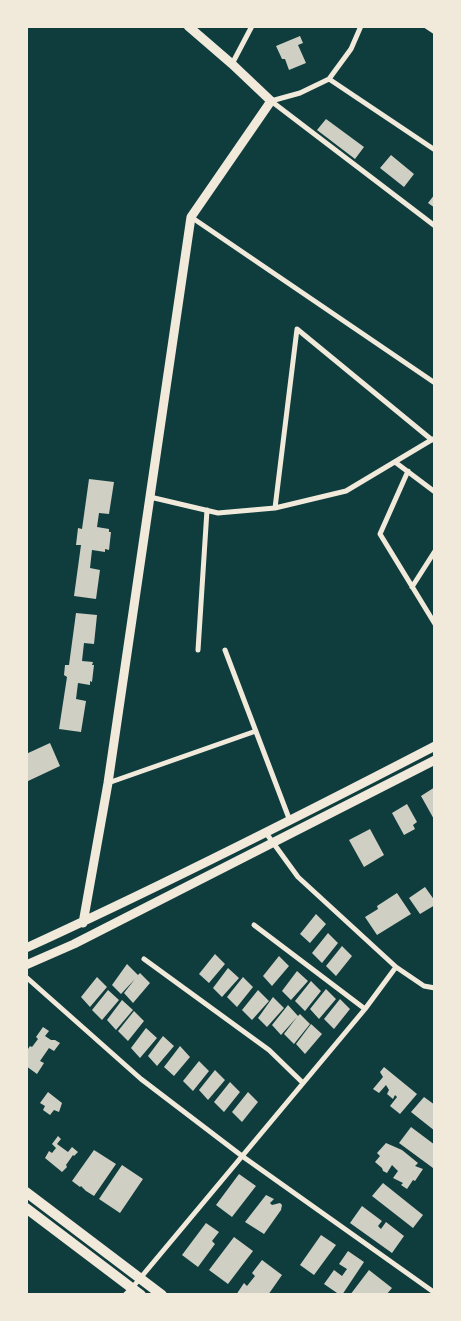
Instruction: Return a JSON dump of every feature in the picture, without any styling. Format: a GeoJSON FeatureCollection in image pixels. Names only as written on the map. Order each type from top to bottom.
{"type":"FeatureCollection","features":[{"type":"Feature","properties":{"kind":"main road"},"geometry":{"type":"LineString","coordinates":[[26,1192],[162,1295]]}},
{"type":"Feature","properties":{"kind":"main road"},"geometry":{"type":"LineString","coordinates":[[26,1208],[133,1293]]}},
{"type":"Feature","properties":{"kind":"street"},"geometry":{"type":"LineString","coordinates":[[188,26],[232,64],[271,102],[435,226]]}},
{"type":"Feature","properties":{"kind":"street"},"geometry":{"type":"LineString","coordinates":[[232,64],[252,26]]}},
{"type":"Feature","properties":{"kind":"street"},"geometry":{"type":"LineString","coordinates":[[82,923],[108,783],[191,218],[271,102],[300,93],[329,79],[351,48],[361,26]]}},
{"type":"Feature","properties":{"kind":"street"},"geometry":{"type":"LineString","coordinates":[[426,26],[435,32]]}},
{"type":"Feature","properties":{"kind":"street"},"geometry":{"type":"LineString","coordinates":[[329,79],[435,150]]}},
{"type":"Feature","properties":{"kind":"street"},"geometry":{"type":"LineString","coordinates":[[191,218],[435,383]]}},
{"type":"Feature","properties":{"kind":"street"},"geometry":{"type":"LineString","coordinates":[[150,497],[218,513],[275,508],[346,491],[433,439],[297,329],[275,508]]}},
{"type":"Feature","properties":{"kind":"street"},"geometry":{"type":"LineString","coordinates":[[395,462],[435,492]]}},
{"type":"Feature","properties":{"kind":"street"},"geometry":{"type":"LineString","coordinates":[[408,472],[380,534],[435,624]]}},
{"type":"Feature","properties":{"kind":"street"},"geometry":{"type":"LineString","coordinates":[[198,650],[207,510]]}},
{"type":"Feature","properties":{"kind":"street"},"geometry":{"type":"LineString","coordinates":[[412,587],[435,551]]}},
{"type":"Feature","properties":{"kind":"street"},"geometry":{"type":"LineString","coordinates":[[225,650],[290,821]]}},
{"type":"Feature","properties":{"kind":"street"},"geometry":{"type":"LineString","coordinates":[[108,783],[256,731]]}},
{"type":"Feature","properties":{"kind":"street"},"geometry":{"type":"LineString","coordinates":[[26,948],[82,923],[290,821],[435,746]]}},
{"type":"Feature","properties":{"kind":"street"},"geometry":{"type":"LineString","coordinates":[[26,965],[74,944],[435,760]]}},
{"type":"Feature","properties":{"kind":"street"},"geometry":{"type":"LineString","coordinates":[[266,832],[298,877],[396,967],[424,986],[435,988]]}},
{"type":"Feature","properties":{"kind":"street"},"geometry":{"type":"LineString","coordinates":[[254,925],[366,1009]]}},
{"type":"Feature","properties":{"kind":"street"},"geometry":{"type":"LineString","coordinates":[[144,959],[269,1050],[303,1083]]}},
{"type":"Feature","properties":{"kind":"street"},"geometry":{"type":"LineString","coordinates":[[133,1293],[141,1278],[366,1009],[396,967]]}},
{"type":"Feature","properties":{"kind":"street"},"geometry":{"type":"LineString","coordinates":[[26,977],[141,1079],[242,1156],[435,1293]]}},
{"type":"Feature","properties":{"kind":"building"},"geometry":{"type":"Polygon","coordinates":[[[300,36],[303,43],[298,45],[306,63],[289,70],[285,59],[282,59],[276,46],[300,36]]]}},
{"type":"Feature","properties":{"kind":"building"},"geometry":{"type":"Polygon","coordinates":[[[326,119],[364,147],[355,159],[317,130],[326,119]]]}},
{"type":"Feature","properties":{"kind":"building"},"geometry":{"type":"Polygon","coordinates":[[[391,155],[414,174],[404,187],[380,168],[391,155]]]}},
{"type":"Feature","properties":{"kind":"building"},"geometry":{"type":"Polygon","coordinates":[[[435,194],[435,208],[428,203],[435,194]]]}},
{"type":"Feature","properties":{"kind":"building"},"geometry":{"type":"Polygon","coordinates":[[[89,479],[114,482],[109,514],[99,513],[97,527],[109,529],[109,532],[111,532],[109,550],[105,549],[105,552],[92,550],[90,568],[100,570],[96,599],[74,596],[81,545],[76,545],[78,528],[82,529],[89,479]]]}},
{"type":"Feature","properties":{"kind":"building"},"geometry":{"type":"Polygon","coordinates":[[[76,613],[97,615],[94,644],[84,643],[82,661],[93,662],[92,682],[90,681],[90,685],[78,683],[76,699],[86,701],[81,732],[59,729],[67,677],[64,675],[65,665],[69,665],[76,613]]]}},
{"type":"Feature","properties":{"kind":"building"},"geometry":{"type":"Polygon","coordinates":[[[50,743],[60,766],[26,782],[26,754],[50,743]]]}},
{"type":"Feature","properties":{"kind":"building"},"geometry":{"type":"Polygon","coordinates":[[[435,787],[435,821],[421,796],[435,787]]]}},
{"type":"Feature","properties":{"kind":"building"},"geometry":{"type":"Polygon","coordinates":[[[407,804],[417,822],[413,825],[415,829],[404,835],[392,813],[407,804]]]}},
{"type":"Feature","properties":{"kind":"building"},"geometry":{"type":"Polygon","coordinates":[[[370,829],[384,855],[364,867],[349,840],[370,829]]]}},
{"type":"Feature","properties":{"kind":"building"},"geometry":{"type":"Polygon","coordinates":[[[425,887],[435,901],[435,905],[420,914],[409,898],[425,887]]]}},
{"type":"Feature","properties":{"kind":"building"},"geometry":{"type":"Polygon","coordinates":[[[397,893],[411,914],[377,935],[365,917],[378,909],[377,906],[397,893]]]}},
{"type":"Feature","properties":{"kind":"building"},"geometry":{"type":"Polygon","coordinates":[[[316,914],[326,924],[310,943],[300,934],[316,914]]]}},
{"type":"Feature","properties":{"kind":"building"},"geometry":{"type":"Polygon","coordinates":[[[328,933],[338,943],[322,963],[312,953],[328,933]]]}},
{"type":"Feature","properties":{"kind":"building"},"geometry":{"type":"Polygon","coordinates":[[[342,946],[352,956],[336,976],[326,966],[342,946]]]}},
{"type":"Feature","properties":{"kind":"building"},"geometry":{"type":"Polygon","coordinates":[[[215,954],[225,964],[209,983],[199,974],[215,954]]]}},
{"type":"Feature","properties":{"kind":"building"},"geometry":{"type":"Polygon","coordinates":[[[279,956],[289,966],[272,986],[263,976],[279,956]]]}},
{"type":"Feature","properties":{"kind":"building"},"geometry":{"type":"Polygon","coordinates":[[[127,964],[150,983],[133,1003],[124,993],[135,979],[121,994],[112,985],[127,964]]]}},
{"type":"Feature","properties":{"kind":"building"},"geometry":{"type":"Polygon","coordinates":[[[228,968],[239,978],[222,997],[213,988],[228,968]]]}},
{"type":"Feature","properties":{"kind":"building"},"geometry":{"type":"Polygon","coordinates":[[[297,971],[308,981],[291,1000],[282,991],[297,971]]]}},
{"type":"Feature","properties":{"kind":"building"},"geometry":{"type":"Polygon","coordinates":[[[97,977],[107,987],[90,1007],[81,997],[97,977]]]}},
{"type":"Feature","properties":{"kind":"building"},"geometry":{"type":"Polygon","coordinates":[[[243,977],[253,987],[237,1007],[227,997],[243,977]]]}},
{"type":"Feature","properties":{"kind":"building"},"geometry":{"type":"Polygon","coordinates":[[[311,981],[321,991],[305,1011],[295,1001],[311,981]]]}},
{"type":"Feature","properties":{"kind":"building"},"geometry":{"type":"Polygon","coordinates":[[[326,989],[336,999],[319,1019],[310,1009],[326,989]]]}},
{"type":"Feature","properties":{"kind":"building"},"geometry":{"type":"Polygon","coordinates":[[[108,990],[119,1000],[102,1020],[92,1010],[108,990]]]}},
{"type":"Feature","properties":{"kind":"building"},"geometry":{"type":"Polygon","coordinates":[[[258,990],[269,1001],[252,1020],[242,1010],[258,990]]]}},
{"type":"Feature","properties":{"kind":"building"},"geometry":{"type":"Polygon","coordinates":[[[273,997],[284,1008],[267,1027],[258,1018],[273,997]]]}},
{"type":"Feature","properties":{"kind":"building"},"geometry":{"type":"Polygon","coordinates":[[[340,999],[350,1009],[334,1029],[324,1019],[340,999]]]}},
{"type":"Feature","properties":{"kind":"building"},"geometry":{"type":"Polygon","coordinates":[[[122,1000],[133,1010],[116,1030],[107,1020],[122,1000]]]}},
{"type":"Feature","properties":{"kind":"building"},"geometry":{"type":"Polygon","coordinates":[[[288,1005],[298,1016],[300,1014],[310,1024],[294,1044],[284,1034],[297,1017],[281,1035],[272,1025],[288,1005]]]}},
{"type":"Feature","properties":{"kind":"building"},"geometry":{"type":"Polygon","coordinates":[[[134,1011],[144,1021],[128,1041],[118,1031],[134,1011]]]}},
{"type":"Feature","properties":{"kind":"building"},"geometry":{"type":"Polygon","coordinates":[[[311,1024],[322,1034],[305,1054],[296,1044],[311,1024]]]}},
{"type":"Feature","properties":{"kind":"building"},"geometry":{"type":"Polygon","coordinates":[[[43,1027],[49,1031],[45,1036],[60,1043],[54,1051],[49,1048],[40,1061],[44,1063],[37,1074],[26,1066],[26,1052],[38,1039],[36,1037],[43,1027]]]}},
{"type":"Feature","properties":{"kind":"building"},"geometry":{"type":"Polygon","coordinates":[[[146,1028],[157,1038],[140,1058],[131,1048],[146,1028]]]}},
{"type":"Feature","properties":{"kind":"building"},"geometry":{"type":"Polygon","coordinates":[[[163,1036],[174,1046],[157,1066],[148,1056],[163,1036]]]}},
{"type":"Feature","properties":{"kind":"building"},"geometry":{"type":"Polygon","coordinates":[[[180,1046],[190,1057],[174,1076],[164,1067],[180,1046]]]}},
{"type":"Feature","properties":{"kind":"building"},"geometry":{"type":"Polygon","coordinates":[[[199,1061],[209,1071],[193,1091],[183,1081],[199,1061]]]}},
{"type":"Feature","properties":{"kind":"building"},"geometry":{"type":"Polygon","coordinates":[[[384,1067],[417,1094],[400,1114],[390,1106],[397,1097],[395,1095],[393,1099],[387,1094],[389,1090],[386,1085],[379,1093],[373,1089],[383,1077],[380,1072],[384,1067]]]}},
{"type":"Feature","properties":{"kind":"building"},"geometry":{"type":"Polygon","coordinates":[[[215,1070],[225,1080],[208,1100],[199,1090],[215,1070]]]}},
{"type":"Feature","properties":{"kind":"building"},"geometry":{"type":"Polygon","coordinates":[[[230,1082],[240,1092],[224,1112],[214,1102],[230,1082]]]}},
{"type":"Feature","properties":{"kind":"building"},"geometry":{"type":"Polygon","coordinates":[[[48,1092],[62,1103],[59,1112],[54,1110],[50,1115],[43,1110],[45,1106],[40,1103],[48,1092]]]}},
{"type":"Feature","properties":{"kind":"building"},"geometry":{"type":"Polygon","coordinates":[[[248,1092],[258,1102],[242,1122],[232,1112],[248,1092]]]}},
{"type":"Feature","properties":{"kind":"building"},"geometry":{"type":"Polygon","coordinates":[[[424,1097],[435,1105],[435,1131],[411,1112],[424,1097]]]}},
{"type":"Feature","properties":{"kind":"building"},"geometry":{"type":"Polygon","coordinates":[[[411,1127],[435,1145],[435,1166],[433,1168],[399,1143],[411,1127]]]}},
{"type":"Feature","properties":{"kind":"building"},"geometry":{"type":"Polygon","coordinates":[[[58,1136],[61,1139],[57,1144],[68,1152],[72,1147],[78,1152],[73,1155],[62,1172],[45,1158],[49,1151],[52,1153],[56,1148],[52,1144],[58,1136]]]}},
{"type":"Feature","properties":{"kind":"building"},"geometry":{"type":"Polygon","coordinates":[[[386,1143],[402,1150],[418,1163],[415,1166],[423,1169],[407,1189],[401,1185],[403,1183],[393,1178],[398,1171],[392,1165],[387,1173],[375,1162],[380,1156],[377,1153],[386,1143]]]}},
{"type":"Feature","properties":{"kind":"building"},"geometry":{"type":"Polygon","coordinates":[[[94,1150],[116,1164],[94,1196],[72,1181],[94,1150]]]}},
{"type":"Feature","properties":{"kind":"building"},"geometry":{"type":"Polygon","coordinates":[[[122,1165],[143,1179],[120,1213],[99,1199],[122,1165]]]}},
{"type":"Feature","properties":{"kind":"building"},"geometry":{"type":"Polygon","coordinates":[[[239,1174],[256,1186],[232,1217],[216,1205],[239,1174]]]}},
{"type":"Feature","properties":{"kind":"building"},"geometry":{"type":"Polygon","coordinates":[[[383,1183],[423,1215],[413,1228],[372,1196],[383,1183]]]}},
{"type":"Feature","properties":{"kind":"building"},"geometry":{"type":"Polygon","coordinates":[[[266,1195],[274,1199],[270,1203],[272,1205],[280,1203],[282,1205],[281,1210],[264,1234],[245,1222],[266,1195]]]}},
{"type":"Feature","properties":{"kind":"building"},"geometry":{"type":"Polygon","coordinates":[[[362,1206],[382,1221],[378,1226],[381,1229],[386,1222],[404,1236],[392,1253],[350,1223],[362,1206]]]}},
{"type":"Feature","properties":{"kind":"building"},"geometry":{"type":"Polygon","coordinates":[[[206,1223],[219,1232],[212,1241],[215,1244],[198,1267],[182,1255],[206,1223]]]}},
{"type":"Feature","properties":{"kind":"building"},"geometry":{"type":"Polygon","coordinates":[[[321,1235],[336,1245],[314,1275],[300,1265],[321,1235]]]}},
{"type":"Feature","properties":{"kind":"building"},"geometry":{"type":"Polygon","coordinates":[[[234,1237],[253,1251],[228,1284],[209,1270],[234,1237]]]}},
{"type":"Feature","properties":{"kind":"building"},"geometry":{"type":"Polygon","coordinates":[[[348,1251],[364,1262],[342,1295],[340,1295],[324,1284],[334,1270],[342,1276],[347,1269],[339,1264],[348,1251]]]}},
{"type":"Feature","properties":{"kind":"building"},"geometry":{"type":"Polygon","coordinates":[[[262,1260],[282,1275],[268,1295],[236,1295],[244,1283],[247,1286],[255,1276],[252,1273],[262,1260]]]}},
{"type":"Feature","properties":{"kind":"building"},"geometry":{"type":"Polygon","coordinates":[[[369,1270],[392,1288],[386,1295],[350,1295],[369,1270]]]}}]}
